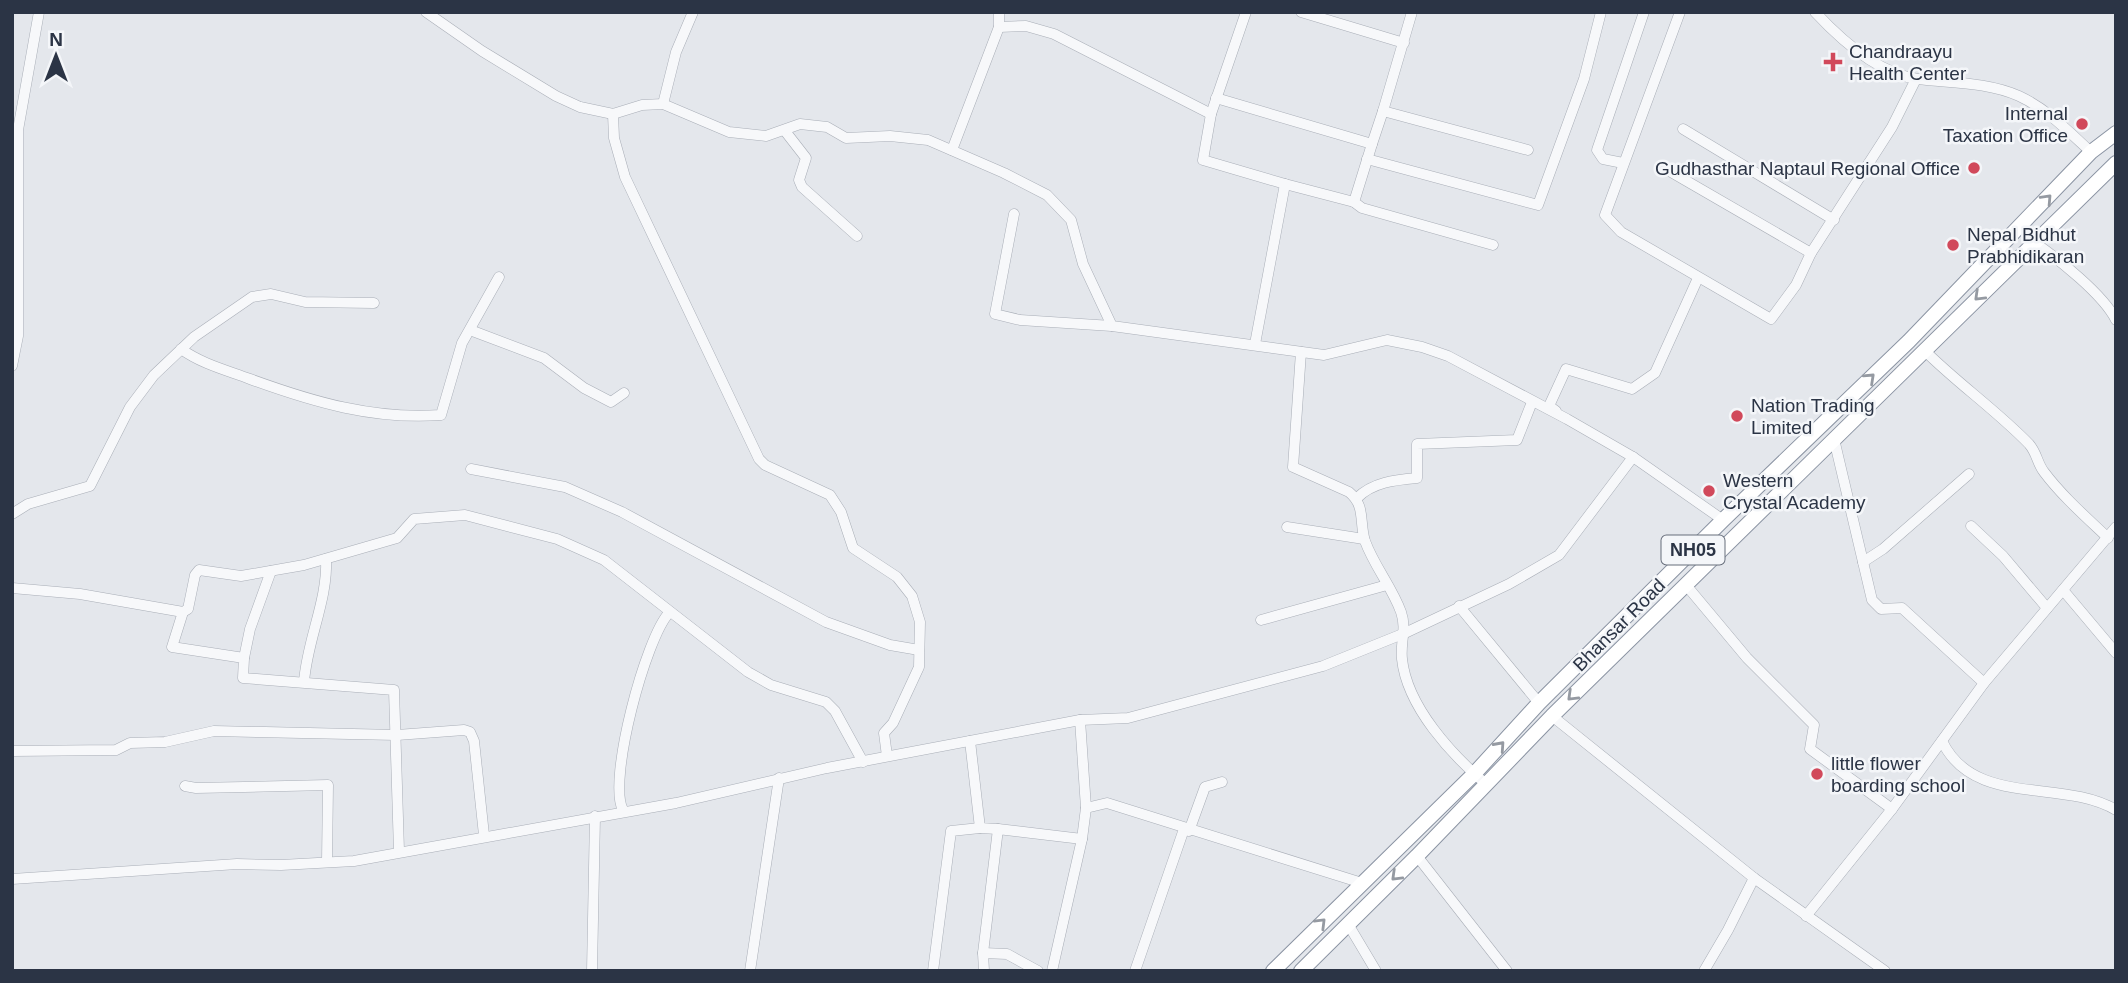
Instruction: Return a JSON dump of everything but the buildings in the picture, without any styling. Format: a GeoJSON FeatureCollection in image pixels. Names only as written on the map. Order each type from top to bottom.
{"type":"FeatureCollection","features":[{"type":"Feature","properties":{"kind":"highway","name":"Bhansar Road"},"geometry":{"type":"LineString","coordinates":[[1273,971],[1474,774],[1539,703],[1723,520],[1909,341],[2091,152],[2116,133]]}},
{"type":"Feature","properties":{"kind":"highway","name":"Bhansar Road"},"geometry":{"type":"LineString","coordinates":[[1301,971],[1552,716],[2116,163]]}},
{"type":"Feature","properties":{"kind":"street"},"geometry":{"type":"LineString","coordinates":[[12,366],[18,335],[18,130],[39,12]]}},
{"type":"Feature","properties":{"kind":"street"},"geometry":{"type":"LineString","coordinates":[[426,12],[556,96],[580,107],[613,114],[642,105],[663,104],[729,132],[766,136],[800,124],[827,127],[846,138],[890,136],[928,140],[951,150],[1047,195],[1071,220],[1083,264],[1112,326]]}},
{"type":"Feature","properties":{"kind":"street"},"geometry":{"type":"LineString","coordinates":[[663,104],[676,52],[693,12]]}},
{"type":"Feature","properties":{"kind":"street"},"geometry":{"type":"LineString","coordinates":[[951,150],[999,27],[999,12]]}},
{"type":"Feature","properties":{"kind":"street"},"geometry":{"type":"LineString","coordinates":[[1246,12],[1210,114],[1203,160],[1354,202],[1377,214],[1493,245]]}},
{"type":"Feature","properties":{"kind":"street"},"geometry":{"type":"LineString","coordinates":[[1301,12],[1404,43]]}},
{"type":"Feature","properties":{"kind":"street"},"geometry":{"type":"LineString","coordinates":[[1354,202],[1412,12]]}},
{"type":"Feature","properties":{"kind":"street"},"geometry":{"type":"LineString","coordinates":[[1367,159],[1538,205],[1584,79],[1601,12]]}},
{"type":"Feature","properties":{"kind":"street"},"geometry":{"type":"LineString","coordinates":[[1623,163],[1603,159],[1597,150],[1644,12]]}},
{"type":"Feature","properties":{"kind":"street"},"geometry":{"type":"LineString","coordinates":[[1680,12],[1605,215],[1621,232],[1771,319],[1796,285],[1811,253],[1892,127],[1916,79]]}},
{"type":"Feature","properties":{"kind":"street"},"geometry":{"type":"LineString","coordinates":[[1815,12],[1832,31],[1874,62],[1916,79],[1988,88],[2016,95],[2042,108],[2091,152]]}},
{"type":"Feature","properties":{"kind":"street"},"geometry":{"type":"LineString","coordinates":[[999,27],[1026,26],[1054,34],[1210,114]]}},
{"type":"Feature","properties":{"kind":"street"},"geometry":{"type":"LineString","coordinates":[[1216,98],[1372,144]]}},
{"type":"Feature","properties":{"kind":"street"},"geometry":{"type":"LineString","coordinates":[[1383,111],[1528,150]]}},
{"type":"Feature","properties":{"kind":"street"},"geometry":{"type":"LineString","coordinates":[[613,114],[614,138],[625,177],[759,459],[765,465],[830,495],[841,512],[853,548],[897,577],[912,596],[920,622],[919,667],[893,723],[884,733],[887,756]]}},
{"type":"Feature","properties":{"kind":"street"},"geometry":{"type":"LineString","coordinates":[[1683,129],[1834,220]]}},
{"type":"Feature","properties":{"kind":"street"},"geometry":{"type":"LineString","coordinates":[[785,131],[806,158],[799,180],[802,187],[857,236]]}},
{"type":"Feature","properties":{"kind":"street"},"geometry":{"type":"LineString","coordinates":[[1671,172],[1811,253]]}},
{"type":"Feature","properties":{"kind":"street"},"geometry":{"type":"LineString","coordinates":[[1255,344],[1285,184]]}},
{"type":"Feature","properties":{"kind":"street"},"geometry":{"type":"LineString","coordinates":[[1014,214],[995,314],[1020,320],[1112,326],[1324,355],[1387,340],[1422,347],[1448,356],[1567,419],[1633,457],[1723,520]]}},
{"type":"Feature","properties":{"kind":"street"},"geometry":{"type":"LineString","coordinates":[[2034,242],[2112,311],[2116,320]]}},
{"type":"Feature","properties":{"kind":"street"},"geometry":{"type":"LineString","coordinates":[[181,349],[197,360],[300,398],[355,411],[405,418],[441,415],[460,349],[499,277]]}},
{"type":"Feature","properties":{"kind":"street"},"geometry":{"type":"LineString","coordinates":[[1567,419],[1549,406],[1566,369],[1632,389],[1655,373],[1698,278]]}},
{"type":"Feature","properties":{"kind":"street"},"geometry":{"type":"LineString","coordinates":[[12,514],[28,504],[90,486],[130,407],[154,375],[181,349],[252,297],[271,294],[305,302],[374,303]]}},
{"type":"Feature","properties":{"kind":"street"},"geometry":{"type":"LineString","coordinates":[[470,330],[544,358],[584,388],[611,402],[624,393]]}},
{"type":"Feature","properties":{"kind":"street"},"geometry":{"type":"LineString","coordinates":[[1924,350],[1955,381],[1992,409],[2038,454],[2040,468],[2057,489],[2108,538]]}},
{"type":"Feature","properties":{"kind":"street"},"geometry":{"type":"LineString","coordinates":[[1301,352],[1293,467],[1357,498],[1361,505],[1364,539],[1373,562],[1402,614],[1405,633],[1401,656],[1407,685],[1435,730],[1487,785]]}},
{"type":"Feature","properties":{"kind":"street"},"geometry":{"type":"LineString","coordinates":[[1357,498],[1365,490],[1389,481],[1417,478],[1417,444],[1517,440],[1532,401]]}},
{"type":"Feature","properties":{"kind":"street"},"geometry":{"type":"LineString","coordinates":[[1834,439],[1872,600],[1881,610],[1902,608],[1984,682]]}},
{"type":"Feature","properties":{"kind":"street"},"geometry":{"type":"LineString","coordinates":[[12,878],[237,864],[354,861],[399,851],[431,849],[484,835],[676,803],[887,756],[1080,720],[1128,718],[1152,712],[1323,666],[1405,633],[1559,555],[1633,457]]}},
{"type":"Feature","properties":{"kind":"street"},"geometry":{"type":"LineString","coordinates":[[471,469],[565,487],[622,512],[826,622],[890,645],[919,650]]}},
{"type":"Feature","properties":{"kind":"street"},"geometry":{"type":"LineString","coordinates":[[1863,562],[1882,550],[1969,474]]}},
{"type":"Feature","properties":{"kind":"street"},"geometry":{"type":"LineString","coordinates":[[244,658],[172,647],[183,612],[188,609],[195,575],[200,570],[241,576],[271,571],[397,538],[414,519],[465,514],[557,539],[604,560],[638,584],[669,613],[724,655],[771,685],[826,702],[835,710],[863,762]]}},
{"type":"Feature","properties":{"kind":"street"},"geometry":{"type":"LineString","coordinates":[[1971,526],[2003,556],[2047,608]]}},
{"type":"Feature","properties":{"kind":"street"},"geometry":{"type":"LineString","coordinates":[[1287,527],[1364,539]]}},
{"type":"Feature","properties":{"kind":"street"},"geometry":{"type":"LineString","coordinates":[[1806,916],[1892,809],[1984,682],[2116,528]]}},
{"type":"Feature","properties":{"kind":"street"},"geometry":{"type":"LineString","coordinates":[[304,682],[306,662],[327,580],[326,558]]}},
{"type":"Feature","properties":{"kind":"street"},"geometry":{"type":"LineString","coordinates":[[271,571],[250,629],[243,678],[394,690],[399,851]]}},
{"type":"Feature","properties":{"kind":"street"},"geometry":{"type":"LineString","coordinates":[[1261,620],[1387,585]]}},
{"type":"Feature","properties":{"kind":"street"},"geometry":{"type":"LineString","coordinates":[[1686,585],[1748,657],[1814,725],[1810,748],[1892,809]]}},
{"type":"Feature","properties":{"kind":"street"},"geometry":{"type":"LineString","coordinates":[[12,588],[79,594],[183,612]]}},
{"type":"Feature","properties":{"kind":"street"},"geometry":{"type":"LineString","coordinates":[[2063,590],[2116,653]]}},
{"type":"Feature","properties":{"kind":"street"},"geometry":{"type":"LineString","coordinates":[[1459,606],[1539,703]]}},
{"type":"Feature","properties":{"kind":"street"},"geometry":{"type":"LineString","coordinates":[[623,810],[619,804],[618,778],[635,694],[660,623],[669,613]]}},
{"type":"Feature","properties":{"kind":"street"},"geometry":{"type":"LineString","coordinates":[[1552,716],[1754,878],[1885,971]]}},
{"type":"Feature","properties":{"kind":"street"},"geometry":{"type":"LineString","coordinates":[[1052,971],[1082,839],[1086,807],[1080,720]]}},
{"type":"Feature","properties":{"kind":"street"},"geometry":{"type":"LineString","coordinates":[[12,751],[116,750],[130,743],[165,742],[214,731],[397,735],[464,730],[470,732],[484,835]]}},
{"type":"Feature","properties":{"kind":"street"},"geometry":{"type":"LineString","coordinates":[[970,741],[980,828]]}},
{"type":"Feature","properties":{"kind":"street"},"geometry":{"type":"LineString","coordinates":[[1942,741],[1954,758],[1976,777],[2037,792],[2103,802],[2116,810]]}},
{"type":"Feature","properties":{"kind":"street"},"geometry":{"type":"LineString","coordinates":[[750,971],[779,778]]}},
{"type":"Feature","properties":{"kind":"street"},"geometry":{"type":"LineString","coordinates":[[1135,971],[1186,830],[1205,787],[1222,782]]}},
{"type":"Feature","properties":{"kind":"street"},"geometry":{"type":"LineString","coordinates":[[185,786],[328,785],[327,862]]}},
{"type":"Feature","properties":{"kind":"street"},"geometry":{"type":"LineString","coordinates":[[1086,807],[1107,803],[1186,830],[1362,883]]}},
{"type":"Feature","properties":{"kind":"street"},"geometry":{"type":"LineString","coordinates":[[592,971],[595,816]]}},
{"type":"Feature","properties":{"kind":"street"},"geometry":{"type":"LineString","coordinates":[[933,971],[951,831],[998,829],[1082,839]]}},
{"type":"Feature","properties":{"kind":"street"},"geometry":{"type":"LineString","coordinates":[[984,971],[983,953],[998,829]]}},
{"type":"Feature","properties":{"kind":"street"},"geometry":{"type":"LineString","coordinates":[[1417,856],[1507,971]]}},
{"type":"Feature","properties":{"kind":"street"},"geometry":{"type":"LineString","coordinates":[[1704,971],[1754,878]]}},
{"type":"Feature","properties":{"kind":"street"},"geometry":{"type":"LineString","coordinates":[[1348,924],[1376,971]]}},
{"type":"Feature","properties":{"kind":"street"},"geometry":{"type":"LineString","coordinates":[[983,953],[1007,954],[1038,971]]}},
{"type":"Feature","properties":{"kind":"place","name":"Chandraayu Health Center"},"geometry":{"type":"Point","coordinates":[1833,62]}},
{"type":"Feature","properties":{"kind":"place","name":"Internal Taxation Office"},"geometry":{"type":"Point","coordinates":[2082,124]}},
{"type":"Feature","properties":{"kind":"place","name":"Gudhasthar Naptaul Regional Office"},"geometry":{"type":"Point","coordinates":[1974,168]}},
{"type":"Feature","properties":{"kind":"place","name":"Nepal Bidhut Prabhidikaran"},"geometry":{"type":"Point","coordinates":[1953,245]}},
{"type":"Feature","properties":{"kind":"place","name":"Nation Trading Limited"},"geometry":{"type":"Point","coordinates":[1737,416]}},
{"type":"Feature","properties":{"kind":"place","name":"Western Crystal Academy"},"geometry":{"type":"Point","coordinates":[1709,491]}},
{"type":"Feature","properties":{"kind":"place","name":"little flower boarding school"},"geometry":{"type":"Point","coordinates":[1817,774]}}]}
